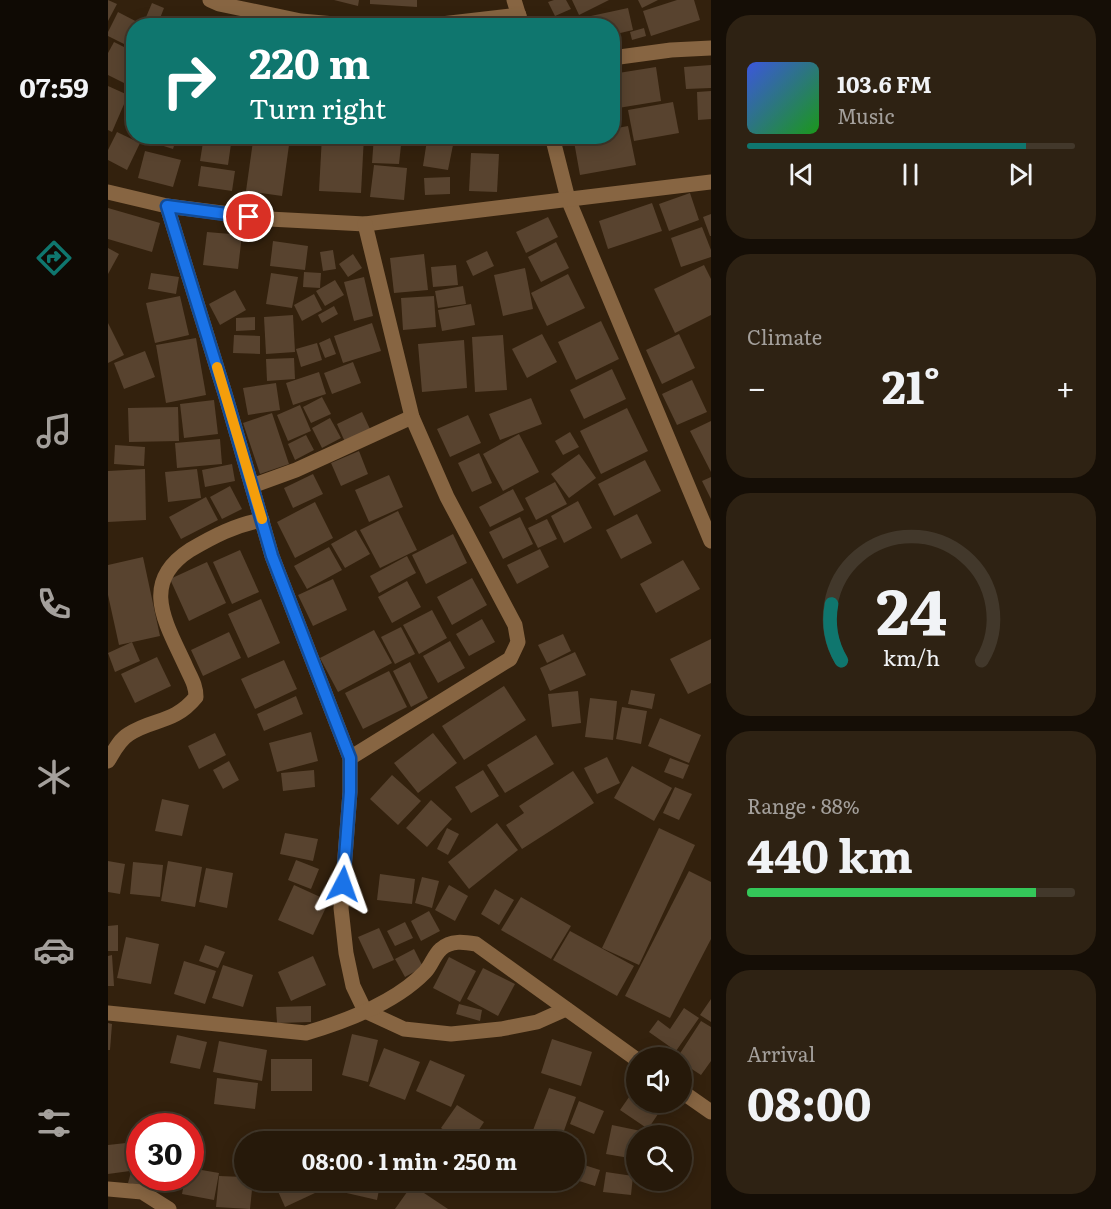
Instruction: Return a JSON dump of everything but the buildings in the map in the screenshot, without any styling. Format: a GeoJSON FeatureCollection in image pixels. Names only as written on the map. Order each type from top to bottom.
{"type":"FeatureCollection","features":[{"type":"Feature","properties":{"kind":"street"},"geometry":{"type":"LineString","coordinates":[[210,0],[219,4],[287,18]]}},
{"type":"Feature","properties":{"kind":"street"},"geometry":{"type":"LineString","coordinates":[[514,0],[520,18]]}},
{"type":"Feature","properties":{"kind":"street"},"geometry":{"type":"LineString","coordinates":[[620,57],[671,50],[711,48]]}},
{"type":"Feature","properties":{"kind":"street"},"geometry":{"type":"LineString","coordinates":[[554,144],[568,199],[711,541]]}},
{"type":"Feature","properties":{"kind":"street"},"geometry":{"type":"LineString","coordinates":[[108,192],[167,206],[269,219],[365,224],[711,182]]}},
{"type":"Feature","properties":{"kind":"street"},"geometry":{"type":"LineString","coordinates":[[167,206],[272,556],[350,758],[350,792],[341,908],[346,953],[354,986],[365,1011],[404,1029],[451,1034],[501,1029],[537,1022],[566,1009]]}},
{"type":"Feature","properties":{"kind":"street"},"geometry":{"type":"LineString","coordinates":[[350,758],[510,658],[518,642],[516,625],[447,497],[412,417],[365,224]]}},
{"type":"Feature","properties":{"kind":"street"},"geometry":{"type":"LineString","coordinates":[[252,486],[296,470],[412,417]]}},
{"type":"Feature","properties":{"kind":"street"},"geometry":{"type":"LineString","coordinates":[[108,761],[119,742],[127,735],[139,728],[163,722],[180,712],[196,697],[196,686],[163,611],[160,593],[167,570],[177,560],[218,533],[243,523],[262,520]]}},
{"type":"Feature","properties":{"kind":"street"},"geometry":{"type":"LineString","coordinates":[[108,1013],[306,1033],[333,1026],[403,992],[426,971],[441,949],[460,941],[476,944],[626,1052]]}},
{"type":"Feature","properties":{"kind":"street"},"geometry":{"type":"LineString","coordinates":[[692,1099],[711,1112]]}},
{"type":"Feature","properties":{"kind":"street"},"geometry":{"type":"LineString","coordinates":[[108,1189],[142,1192],[169,1209]]}},
{"type":"Feature","properties":{"kind":"slow traffic"},"geometry":{"type":"LineString","coordinates":[[217,367],[262,519]]}},
{"type":"Feature","properties":{"kind":"route"},"geometry":{"type":"LineString","coordinates":[[249,217],[167,206],[272,556],[350,758],[350,792],[343,884]]}}]}
